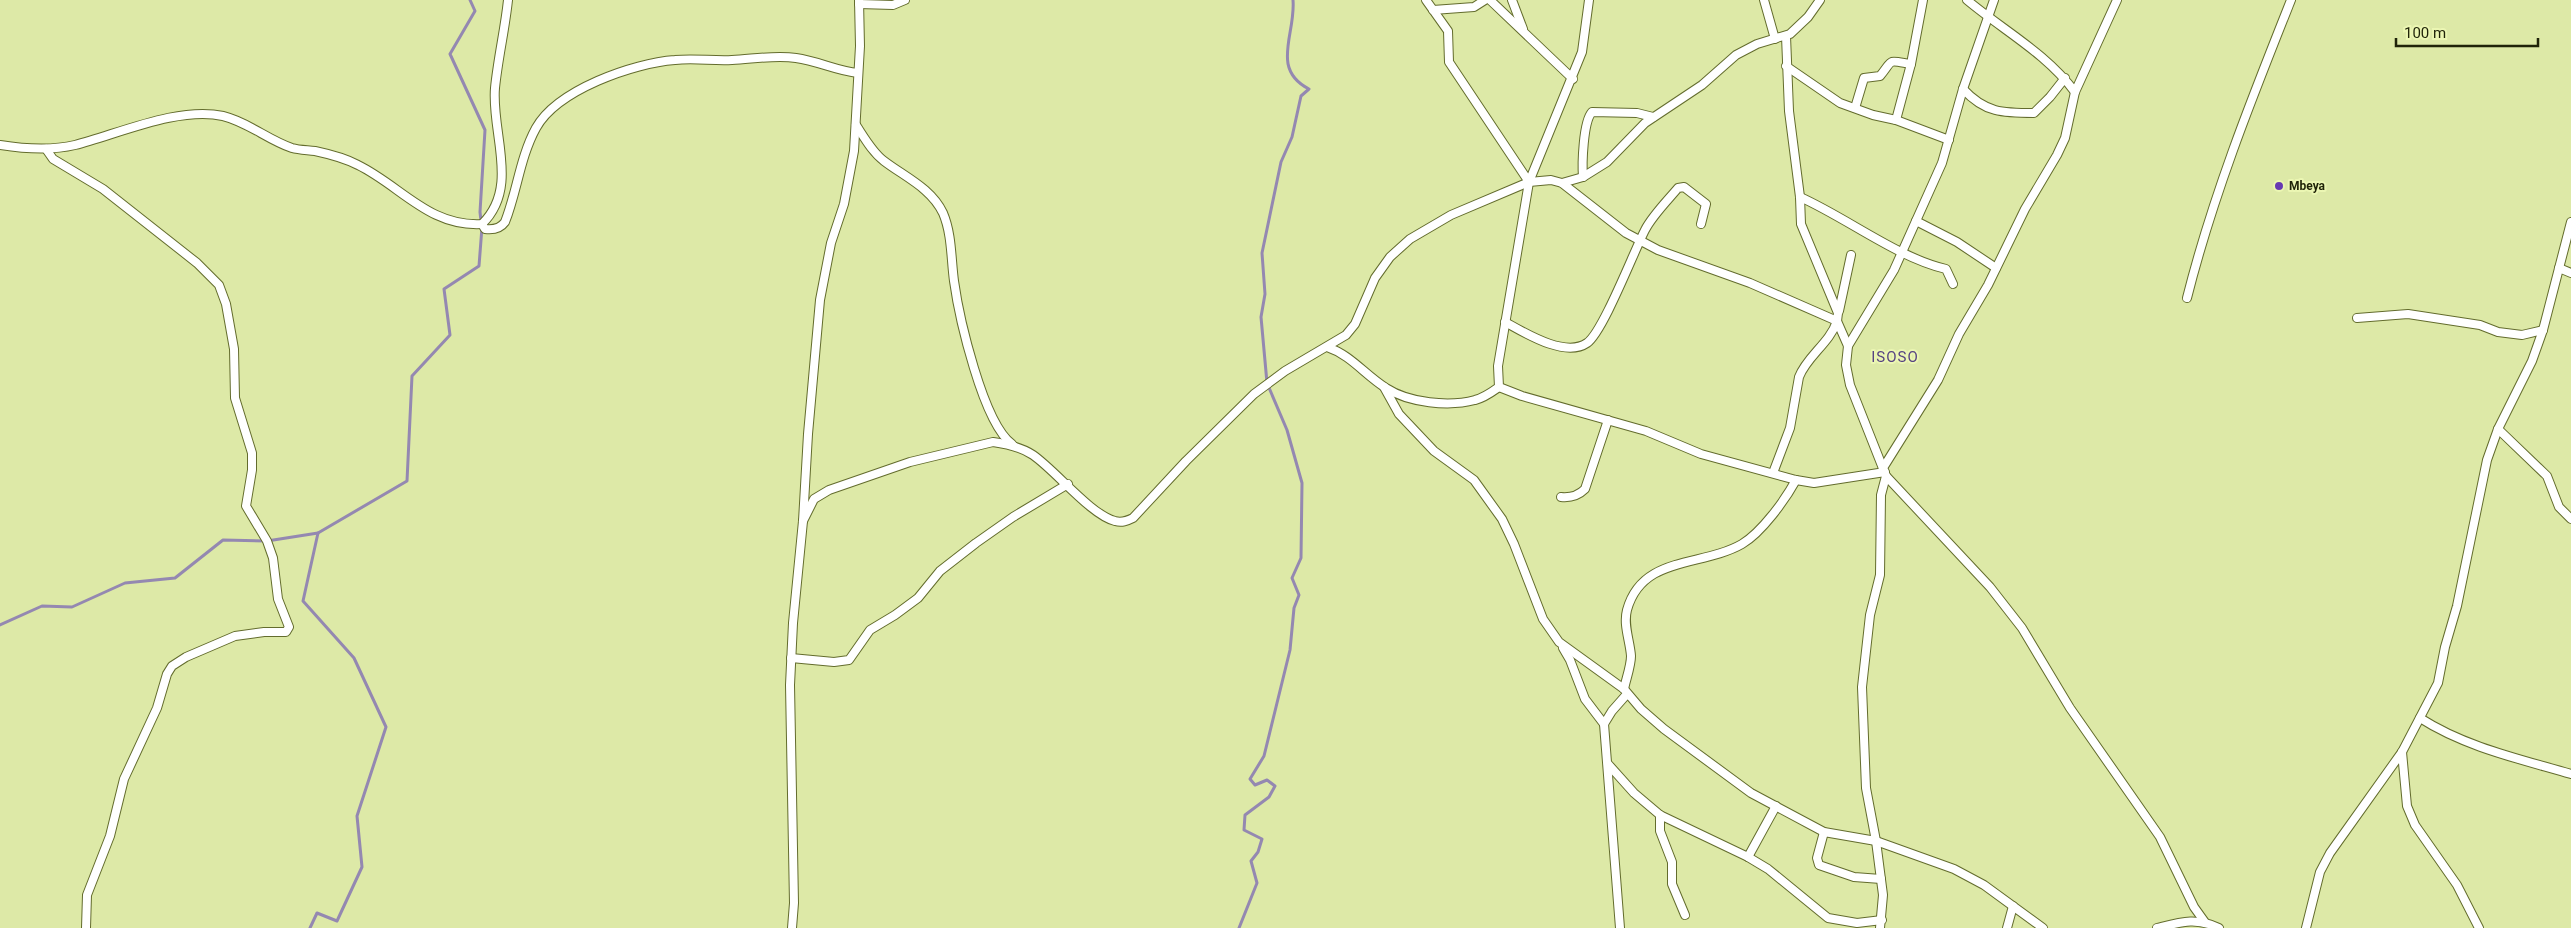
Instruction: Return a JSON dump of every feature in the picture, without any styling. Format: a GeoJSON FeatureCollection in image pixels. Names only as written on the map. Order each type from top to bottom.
{"type":"FeatureCollection","features":[{"type":"Feature","properties":{"kind":"street"},"geometry":{"type":"LineString","coordinates":[[0,145],[46,149],[74,145],[134,127],[189,115],[222,116],[294,149],[338,157],[359,165],[407,198],[452,222],[467,225],[482,224],[494,209],[501,174],[501,143],[495,93],[508,0]]}},
{"type":"Feature","properties":{"kind":"street"},"geometry":{"type":"LineString","coordinates":[[792,928],[794,903],[791,658],[820,300],[832,238],[851,171],[856,125],[859,2],[893,5],[905,0]]}},
{"type":"Feature","properties":{"kind":"street"},"geometry":{"type":"LineString","coordinates":[[1426,0],[1448,32],[1449,62],[1529,182]]}},
{"type":"Feature","properties":{"kind":"street"},"geometry":{"type":"LineString","coordinates":[[1433,10],[1469,8],[1485,0]]}},
{"type":"Feature","properties":{"kind":"street"},"geometry":{"type":"LineString","coordinates":[[1490,0],[1573,79]]}},
{"type":"Feature","properties":{"kind":"street"},"geometry":{"type":"LineString","coordinates":[[1512,0],[1525,34]]}},
{"type":"Feature","properties":{"kind":"street"},"geometry":{"type":"LineString","coordinates":[[1499,387],[1498,366],[1529,182],[1573,79],[1582,52],[1589,0]]}},
{"type":"Feature","properties":{"kind":"street"},"geometry":{"type":"LineString","coordinates":[[1764,0],[1775,39]]}},
{"type":"Feature","properties":{"kind":"street"},"geometry":{"type":"LineString","coordinates":[[1562,183],[1583,177],[1617,155],[1636,132],[1654,117],[1702,85],[1736,55],[1757,44],[1786,36],[1798,28],[1820,0]]}},
{"type":"Feature","properties":{"kind":"street"},"geometry":{"type":"LineString","coordinates":[[1896,120],[1911,64],[1924,0]]}},
{"type":"Feature","properties":{"kind":"street"},"geometry":{"type":"LineString","coordinates":[[1967,0],[2037,52],[2064,78],[2075,92]]}},
{"type":"Feature","properties":{"kind":"street"},"geometry":{"type":"LineString","coordinates":[[1848,346],[1883,290],[1916,221],[1949,140],[1963,89],[1994,0]]}},
{"type":"Feature","properties":{"kind":"street"},"geometry":{"type":"LineString","coordinates":[[1608,764],[1660,815],[1748,857],[1768,869],[1828,918],[1857,923],[1881,924],[1881,879],[1866,788],[1862,687],[1870,615],[1880,575],[1881,495],[1885,472],[1938,380],[1959,334],[2065,138],[2075,92],[2117,0]]}},
{"type":"Feature","properties":{"kind":"street"},"geometry":{"type":"LineString","coordinates":[[2187,298],[2202,237],[2236,138],[2291,0]]}},
{"type":"Feature","properties":{"kind":"street"},"geometry":{"type":"LineString","coordinates":[[1786,36],[1786,66],[1800,197],[1801,224],[1848,346],[1846,366],[1850,385],[1885,472],[1990,587],[2022,628],[2070,708],[2160,837],[2194,907],[2204,921]]}},
{"type":"Feature","properties":{"kind":"street"},"geometry":{"type":"LineString","coordinates":[[482,224],[484,229],[490,229],[499,228],[505,222],[531,140],[545,116],[576,93],[616,73],[676,60],[720,61],[786,57],[811,61],[834,70],[858,73]]}},
{"type":"Feature","properties":{"kind":"street"},"geometry":{"type":"LineString","coordinates":[[1855,108],[1864,78],[1880,76],[1886,64],[1891,62],[1911,64]]}},
{"type":"Feature","properties":{"kind":"street"},"geometry":{"type":"LineString","coordinates":[[1786,66],[1840,103],[1873,115],[1896,120],[1949,140]]}},
{"type":"Feature","properties":{"kind":"street"},"geometry":{"type":"LineString","coordinates":[[1963,89],[1974,102],[1988,109],[2010,113],[2034,113],[2050,97],[2064,78]]}},
{"type":"Feature","properties":{"kind":"street"},"geometry":{"type":"LineString","coordinates":[[1583,177],[1587,127],[1592,112],[1631,112],[1654,117]]}},
{"type":"Feature","properties":{"kind":"street"},"geometry":{"type":"LineString","coordinates":[[856,125],[882,160],[929,193],[944,215],[948,228],[955,288],[976,372],[997,426],[1004,437],[1020,449]]}},
{"type":"Feature","properties":{"kind":"street"},"geometry":{"type":"LineString","coordinates":[[46,149],[53,159],[102,189],[197,263],[219,285],[226,304],[234,349],[235,398],[252,454],[252,470],[246,506],[267,541],[273,558],[278,599],[289,627],[286,632],[264,632],[235,636],[186,657],[172,666],[167,674],[157,708],[124,779],[110,836],[87,895],[86,928]]}},
{"type":"Feature","properties":{"kind":"street"},"geometry":{"type":"LineString","coordinates":[[803,521],[814,499],[822,493],[910,462],[993,442],[1031,454],[1097,511],[1113,521],[1124,522],[1133,518],[1186,461],[1254,394],[1285,371],[1346,335],[1355,324],[1375,278],[1390,257],[1410,239],[1451,215],[1529,182],[1550,180],[1562,183],[1626,233],[1658,250],[1838,317]]}},
{"type":"Feature","properties":{"kind":"street"},"geometry":{"type":"LineString","coordinates":[[1505,322],[1537,339],[1564,348],[1587,343],[1596,332],[1645,229],[1678,188],[1684,187],[1706,204],[1701,224]]}},
{"type":"Feature","properties":{"kind":"street"},"geometry":{"type":"LineString","coordinates":[[1800,197],[1926,264],[1946,269],[1953,284]]}},
{"type":"Feature","properties":{"kind":"street"},"geometry":{"type":"LineString","coordinates":[[1916,221],[1957,242],[1996,268]]}},
{"type":"Feature","properties":{"kind":"street"},"geometry":{"type":"LineString","coordinates":[[2306,928],[2320,872],[2330,853],[2402,752],[2438,683],[2445,647],[2457,606],[2478,494],[2487,460],[2498,429],[2532,361],[2543,330],[2571,222]]}},
{"type":"Feature","properties":{"kind":"street"},"geometry":{"type":"LineString","coordinates":[[1773,473],[1792,421],[1802,369],[1818,352],[1838,317],[1851,255]]}},
{"type":"Feature","properties":{"kind":"street"},"geometry":{"type":"LineString","coordinates":[[2559,268],[2571,273]]}},
{"type":"Feature","properties":{"kind":"street"},"geometry":{"type":"LineString","coordinates":[[2357,318],[2408,314],[2480,325],[2498,332],[2522,335],[2543,330]]}},
{"type":"Feature","properties":{"kind":"street"},"geometry":{"type":"LineString","coordinates":[[1326,347],[1353,361],[1384,387],[1393,392],[1416,399],[1450,402],[1476,400],[1499,387]]}},
{"type":"Feature","properties":{"kind":"street"},"geometry":{"type":"LineString","coordinates":[[1384,387],[1399,414],[1434,450],[1474,480],[1502,519],[1520,558],[1543,619],[1570,660],[1585,699],[1604,724],[1620,928]]}},
{"type":"Feature","properties":{"kind":"street"},"geometry":{"type":"LineString","coordinates":[[1499,387],[1522,396],[1666,438],[1701,454],[1796,480],[1814,483],[1885,472]]}},
{"type":"Feature","properties":{"kind":"street"},"geometry":{"type":"LineString","coordinates":[[1561,497],[1580,494],[1585,489],[1608,420]]}},
{"type":"Feature","properties":{"kind":"street"},"geometry":{"type":"LineString","coordinates":[[2498,429],[2547,476],[2559,507],[2571,519]]}},
{"type":"Feature","properties":{"kind":"street"},"geometry":{"type":"LineString","coordinates":[[1604,724],[1626,691],[1631,656],[1626,612],[1639,585],[1650,575],[1663,568],[1727,552],[1744,542],[1778,506],[1796,480]]}},
{"type":"Feature","properties":{"kind":"street"},"geometry":{"type":"LineString","coordinates":[[791,658],[834,662],[849,660],[870,630],[896,615],[918,598],[940,571],[976,543],[1037,502],[1068,484]]}},
{"type":"Feature","properties":{"kind":"street"},"geometry":{"type":"LineString","coordinates":[[1559,642],[1626,691],[1664,729],[1743,788],[1824,832],[1876,841],[1954,869],[1984,885],[2043,928]]}},
{"type":"Feature","properties":{"kind":"street"},"geometry":{"type":"LineString","coordinates":[[2420,718],[2441,732],[2464,741],[2571,774]]}},
{"type":"Feature","properties":{"kind":"street"},"geometry":{"type":"LineString","coordinates":[[2402,752],[2407,806],[2415,825],[2457,885],[2478,928]]}},
{"type":"Feature","properties":{"kind":"street"},"geometry":{"type":"LineString","coordinates":[[1748,857],[1776,806]]}},
{"type":"Feature","properties":{"kind":"street"},"geometry":{"type":"LineString","coordinates":[[1660,815],[1660,831],[1672,862],[1672,884],[1685,915]]}},
{"type":"Feature","properties":{"kind":"street"},"geometry":{"type":"LineString","coordinates":[[1824,832],[1817,858],[1819,865],[1854,877],[1881,879]]}},
{"type":"Feature","properties":{"kind":"street"},"geometry":{"type":"LineString","coordinates":[[2007,928],[2013,906]]}},
{"type":"Feature","properties":{"kind":"street"},"geometry":{"type":"LineString","coordinates":[[2157,928],[2179,922],[2204,921],[2219,928]]}},
{"type":"Feature","properties":{"kind":"waterway"},"geometry":{"type":"LineString","coordinates":[[470,0],[475,11],[450,54],[485,130],[481,221]]}},
{"type":"Feature","properties":{"kind":"waterway"},"geometry":{"type":"LineString","coordinates":[[1239,928],[1257,883],[1251,861],[1258,852],[1262,839],[1244,830],[1245,815],[1269,797],[1275,786],[1267,780],[1255,785],[1250,779],[1264,756],[1290,650],[1294,608],[1299,595],[1292,578],[1301,558],[1302,483],[1287,430],[1267,383],[1261,317],[1265,294],[1262,253],[1281,162],[1292,137],[1301,96],[1309,89],[1297,81],[1290,71],[1288,61],[1293,0]]}},
{"type":"Feature","properties":{"kind":"waterway"},"geometry":{"type":"LineString","coordinates":[[310,928],[317,913],[337,921],[362,867],[357,816],[386,727],[354,658],[303,601],[318,533],[407,481],[412,376],[450,335],[444,289],[479,266],[482,227]]}},
{"type":"Feature","properties":{"kind":"waterway"},"geometry":{"type":"LineString","coordinates":[[0,625],[42,606],[72,607],[125,583],[175,578],[223,540],[267,541],[318,533]]}},
{"type":"Feature","properties":{"kind":"place","name":"Mbeya"},"geometry":{"type":"Point","coordinates":[2279,186]}},
{"type":"Feature","properties":{"kind":"district","name":"ISOSO"},"geometry":{"type":"Point","coordinates":[1895,357]}}]}
